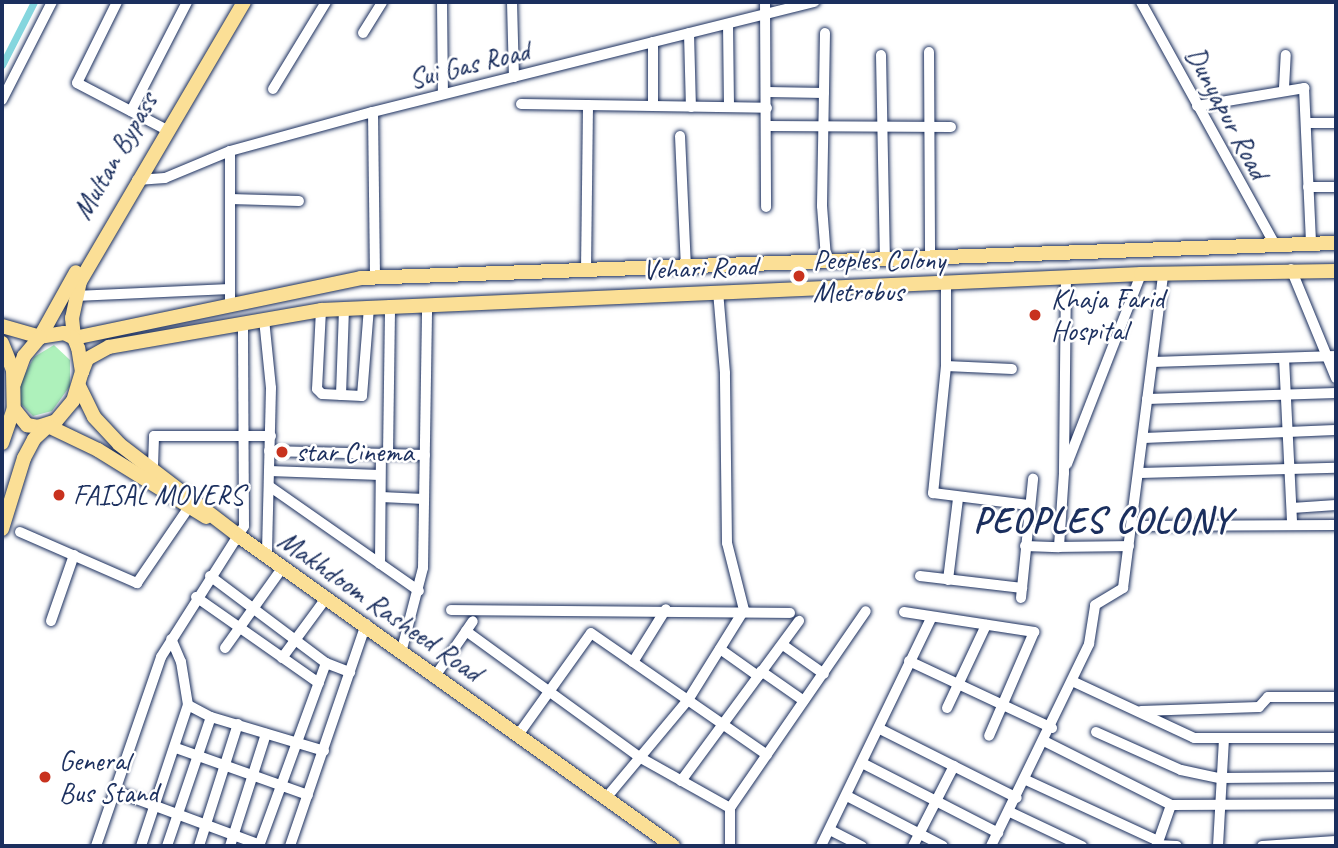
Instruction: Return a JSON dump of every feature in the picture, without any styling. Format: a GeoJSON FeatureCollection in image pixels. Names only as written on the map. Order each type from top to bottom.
{"type":"FeatureCollection","features":[{"type":"Feature","properties":{"kind":"main road","name":"Multan Bypass"},"geometry":{"type":"LineString","coordinates":[[40,337],[164,128],[234,2]]}},
{"type":"Feature","properties":{"kind":"main road"},"geometry":{"type":"LineString","coordinates":[[2,529],[24,458],[34,439],[64,413],[80,379],[74,338],[75,296],[164,128],[244,2]]}},
{"type":"Feature","properties":{"kind":"main road","name":"Vehari Road"},"geometry":{"type":"LineString","coordinates":[[74,338],[375,277],[686,266],[826,258],[1336,243]]}},
{"type":"Feature","properties":{"kind":"main road","name":"Vehari Road"},"geometry":{"type":"LineString","coordinates":[[80,379],[87,359],[108,347],[321,310],[1140,274],[1291,269],[1336,271]]}},
{"type":"Feature","properties":{"kind":"main road"},"geometry":{"type":"LineString","coordinates":[[2,326],[40,337]]}},
{"type":"Feature","properties":{"kind":"main road"},"geometry":{"type":"LineString","coordinates":[[14,383],[24,356],[40,337],[52,332],[74,338]]}},
{"type":"Feature","properties":{"kind":"main road"},"geometry":{"type":"LineString","coordinates":[[2,343],[10,357],[14,383],[14,409],[2,443]]}},
{"type":"Feature","properties":{"kind":"main road","name":"Makhdoom Rasheed Road"},"geometry":{"type":"LineString","coordinates":[[80,379],[106,432],[153,466],[240,537],[366,624],[673,846]]}},
{"type":"Feature","properties":{"kind":"main road"},"geometry":{"type":"LineString","coordinates":[[14,409],[27,425],[48,426],[98,450],[240,537]]}},
{"type":"Feature","properties":{"kind":"street"},"geometry":{"type":"LineString","coordinates":[[2,100],[52,2]]}},
{"type":"Feature","properties":{"kind":"street"},"geometry":{"type":"LineString","coordinates":[[117,2],[77,83],[164,128]]}},
{"type":"Feature","properties":{"kind":"street"},"geometry":{"type":"LineString","coordinates":[[131,111],[187,2]]}},
{"type":"Feature","properties":{"kind":"street"},"geometry":{"type":"LineString","coordinates":[[273,89],[326,2]]}},
{"type":"Feature","properties":{"kind":"street"},"geometry":{"type":"LineString","coordinates":[[363,33],[382,2]]}},
{"type":"Feature","properties":{"kind":"street"},"geometry":{"type":"LineString","coordinates":[[442,2],[443,94]]}},
{"type":"Feature","properties":{"kind":"street"},"geometry":{"type":"LineString","coordinates":[[512,2],[514,77]]}},
{"type":"Feature","properties":{"kind":"street"},"geometry":{"type":"LineString","coordinates":[[765,2],[768,13],[766,206]]}},
{"type":"Feature","properties":{"kind":"street","name":"Sui Gas Road"},"geometry":{"type":"LineString","coordinates":[[137,180],[165,178],[230,151],[373,112],[815,2]]}},
{"type":"Feature","properties":{"kind":"street","name":"Dunyapur Road"},"geometry":{"type":"LineString","coordinates":[[1141,2],[1275,245]]}},
{"type":"Feature","properties":{"kind":"street"},"geometry":{"type":"LineString","coordinates":[[728,24],[729,107]]}},
{"type":"Feature","properties":{"kind":"street"},"geometry":{"type":"LineString","coordinates":[[689,33],[691,107]]}},
{"type":"Feature","properties":{"kind":"street"},"geometry":{"type":"LineString","coordinates":[[825,33],[823,128],[826,258]]}},
{"type":"Feature","properties":{"kind":"street"},"geometry":{"type":"LineString","coordinates":[[653,42],[653,106]]}},
{"type":"Feature","properties":{"kind":"street"},"geometry":{"type":"LineString","coordinates":[[929,52],[929,257]]}},
{"type":"Feature","properties":{"kind":"street"},"geometry":{"type":"LineString","coordinates":[[881,55],[885,258]]}},
{"type":"Feature","properties":{"kind":"street"},"geometry":{"type":"LineString","coordinates":[[1284,88],[1286,55]]}},
{"type":"Feature","properties":{"kind":"street"},"geometry":{"type":"LineString","coordinates":[[1197,106],[1284,88],[1304,88],[1311,244]]}},
{"type":"Feature","properties":{"kind":"street"},"geometry":{"type":"LineString","coordinates":[[767,92],[824,93]]}},
{"type":"Feature","properties":{"kind":"street"},"geometry":{"type":"LineString","coordinates":[[521,104],[767,108]]}},
{"type":"Feature","properties":{"kind":"street"},"geometry":{"type":"LineString","coordinates":[[586,270],[588,105]]}},
{"type":"Feature","properties":{"kind":"street"},"geometry":{"type":"LineString","coordinates":[[373,112],[375,277]]}},
{"type":"Feature","properties":{"kind":"street"},"geometry":{"type":"LineString","coordinates":[[1306,123],[1336,122]]}},
{"type":"Feature","properties":{"kind":"street"},"geometry":{"type":"LineString","coordinates":[[767,126],[881,130],[951,127]]}},
{"type":"Feature","properties":{"kind":"street"},"geometry":{"type":"LineString","coordinates":[[680,136],[686,266]]}},
{"type":"Feature","properties":{"kind":"street"},"geometry":{"type":"LineString","coordinates":[[230,151],[230,307]]}},
{"type":"Feature","properties":{"kind":"street"},"geometry":{"type":"LineString","coordinates":[[1308,187],[1336,187]]}},
{"type":"Feature","properties":{"kind":"street"},"geometry":{"type":"LineString","coordinates":[[230,199],[299,201]]}},
{"type":"Feature","properties":{"kind":"street"},"geometry":{"type":"LineString","coordinates":[[1291,269],[1332,356],[1336,378]]}},
{"type":"Feature","properties":{"kind":"street"},"geometry":{"type":"LineString","coordinates":[[1064,473],[1140,274]]}},
{"type":"Feature","properties":{"kind":"street"},"geometry":{"type":"LineString","coordinates":[[994,840],[1052,728],[1089,644],[1095,605],[1123,588],[1140,473],[1163,274]]}},
{"type":"Feature","properties":{"kind":"street"},"geometry":{"type":"LineString","coordinates":[[1059,547],[1064,473],[1066,278]]}},
{"type":"Feature","properties":{"kind":"street"},"geometry":{"type":"LineString","coordinates":[[946,283],[946,366],[931,489],[936,496],[1028,505]]}},
{"type":"Feature","properties":{"kind":"street"},"geometry":{"type":"LineString","coordinates":[[75,296],[230,289]]}},
{"type":"Feature","properties":{"kind":"street"},"geometry":{"type":"LineString","coordinates":[[606,798],[688,700],[744,610],[727,543],[725,373],[718,292]]}},
{"type":"Feature","properties":{"kind":"street"},"geometry":{"type":"LineString","coordinates":[[401,649],[419,591],[424,499],[427,304]]}},
{"type":"Feature","properties":{"kind":"street"},"geometry":{"type":"LineString","coordinates":[[380,564],[380,475],[384,454],[390,305]]}},
{"type":"Feature","properties":{"kind":"street"},"geometry":{"type":"LineString","coordinates":[[321,310],[317,389],[341,395],[366,392],[369,307]]}},
{"type":"Feature","properties":{"kind":"street"},"geometry":{"type":"LineString","coordinates":[[341,395],[344,309]]}},
{"type":"Feature","properties":{"kind":"street"},"geometry":{"type":"LineString","coordinates":[[264,319],[271,436],[267,556]]}},
{"type":"Feature","properties":{"kind":"street"},"geometry":{"type":"LineString","coordinates":[[96,846],[171,639],[195,597],[240,537],[244,437],[243,323]]}},
{"type":"Feature","properties":{"kind":"street"},"geometry":{"type":"LineString","coordinates":[[1153,362],[1332,356]]}},
{"type":"Feature","properties":{"kind":"street"},"geometry":{"type":"LineString","coordinates":[[1284,359],[1292,524]]}},
{"type":"Feature","properties":{"kind":"street"},"geometry":{"type":"LineString","coordinates":[[946,366],[1012,369]]}},
{"type":"Feature","properties":{"kind":"street"},"geometry":{"type":"LineString","coordinates":[[1147,399],[1336,393]]}},
{"type":"Feature","properties":{"kind":"street"},"geometry":{"type":"LineString","coordinates":[[1143,438],[1336,430]]}},
{"type":"Feature","properties":{"kind":"street"},"geometry":{"type":"LineString","coordinates":[[153,466],[154,436],[271,436]]}},
{"type":"Feature","properties":{"kind":"street"},"geometry":{"type":"LineString","coordinates":[[269,451],[425,455]]}},
{"type":"Feature","properties":{"kind":"street"},"geometry":{"type":"LineString","coordinates":[[1140,473],[1336,468]]}},
{"type":"Feature","properties":{"kind":"street"},"geometry":{"type":"LineString","coordinates":[[269,471],[380,475]]}},
{"type":"Feature","properties":{"kind":"street"},"geometry":{"type":"LineString","coordinates":[[920,576],[1021,593],[1028,505],[1033,479]]}},
{"type":"Feature","properties":{"kind":"street"},"geometry":{"type":"LineString","coordinates":[[269,486],[419,591]]}},
{"type":"Feature","properties":{"kind":"street"},"geometry":{"type":"LineString","coordinates":[[380,497],[424,499]]}},
{"type":"Feature","properties":{"kind":"street"},"geometry":{"type":"LineString","coordinates":[[948,580],[958,498]]}},
{"type":"Feature","properties":{"kind":"street"},"geometry":{"type":"LineString","coordinates":[[1292,508],[1336,505]]}},
{"type":"Feature","properties":{"kind":"street"},"geometry":{"type":"LineString","coordinates":[[20,532],[137,583],[189,507]]}},
{"type":"Feature","properties":{"kind":"street"},"geometry":{"type":"LineString","coordinates":[[1132,526],[1336,525]]}},
{"type":"Feature","properties":{"kind":"street"},"geometry":{"type":"LineString","coordinates":[[1025,546],[1129,547]]}},
{"type":"Feature","properties":{"kind":"street"},"geometry":{"type":"LineString","coordinates":[[51,621],[75,555]]}},
{"type":"Feature","properties":{"kind":"street"},"geometry":{"type":"LineString","coordinates":[[225,648],[283,567]]}},
{"type":"Feature","properties":{"kind":"street"},"geometry":{"type":"LineString","coordinates":[[210,576],[327,663],[350,672]]}},
{"type":"Feature","properties":{"kind":"street"},"geometry":{"type":"LineString","coordinates":[[195,597],[319,683]]}},
{"type":"Feature","properties":{"kind":"street"},"geometry":{"type":"LineString","coordinates":[[282,658],[327,597]]}},
{"type":"Feature","properties":{"kind":"street"},"geometry":{"type":"LineString","coordinates":[[633,662],[666,609]]}},
{"type":"Feature","properties":{"kind":"street"},"geometry":{"type":"LineString","coordinates":[[451,610],[744,610],[794,617],[783,645],[681,780]]}},
{"type":"Feature","properties":{"kind":"street"},"geometry":{"type":"LineString","coordinates":[[730,846],[730,808],[866,611]]}},
{"type":"Feature","properties":{"kind":"street"},"geometry":{"type":"LineString","coordinates":[[904,612],[1034,632],[989,736]]}},
{"type":"Feature","properties":{"kind":"street"},"geometry":{"type":"LineString","coordinates":[[821,846],[864,764],[931,618]]}},
{"type":"Feature","properties":{"kind":"street"},"geometry":{"type":"LineString","coordinates":[[290,846],[366,624]]}},
{"type":"Feature","properties":{"kind":"street"},"geometry":{"type":"LineString","coordinates":[[947,708],[986,625]]}},
{"type":"Feature","properties":{"kind":"street"},"geometry":{"type":"LineString","coordinates":[[436,675],[470,626],[551,692],[641,758],[730,808]]}},
{"type":"Feature","properties":{"kind":"street"},"geometry":{"type":"LineString","coordinates":[[518,735],[592,633],[767,755]]}},
{"type":"Feature","properties":{"kind":"street"},"geometry":{"type":"LineString","coordinates":[[141,846],[176,748],[188,705],[181,662],[171,639]]}},
{"type":"Feature","properties":{"kind":"street"},"geometry":{"type":"LineString","coordinates":[[783,645],[824,674]]}},
{"type":"Feature","properties":{"kind":"street"},"geometry":{"type":"LineString","coordinates":[[720,649],[804,701]]}},
{"type":"Feature","properties":{"kind":"street"},"geometry":{"type":"LineString","coordinates":[[909,661],[1052,728]]}},
{"type":"Feature","properties":{"kind":"street"},"geometry":{"type":"LineString","coordinates":[[115,792],[205,825],[231,841],[259,846],[327,663]]}},
{"type":"Feature","properties":{"kind":"street"},"geometry":{"type":"LineString","coordinates":[[1072,681],[1194,738],[1336,738]]}},
{"type":"Feature","properties":{"kind":"street"},"geometry":{"type":"LineString","coordinates":[[1140,712],[1259,707],[1268,697],[1336,697]]}},
{"type":"Feature","properties":{"kind":"street"},"geometry":{"type":"LineString","coordinates":[[188,705],[211,717],[324,751]]}},
{"type":"Feature","properties":{"kind":"street"},"geometry":{"type":"LineString","coordinates":[[167,846],[211,717]]}},
{"type":"Feature","properties":{"kind":"street"},"geometry":{"type":"LineString","coordinates":[[199,846],[238,724]]}},
{"type":"Feature","properties":{"kind":"street"},"geometry":{"type":"LineString","coordinates":[[880,729],[1017,798]]}},
{"type":"Feature","properties":{"kind":"street"},"geometry":{"type":"LineString","coordinates":[[1096,732],[1181,770],[1220,778],[1336,777]]}},
{"type":"Feature","properties":{"kind":"street"},"geometry":{"type":"LineString","coordinates":[[231,841],[266,734]]}},
{"type":"Feature","properties":{"kind":"street"},"geometry":{"type":"LineString","coordinates":[[1218,846],[1224,740]]}},
{"type":"Feature","properties":{"kind":"street"},"geometry":{"type":"LineString","coordinates":[[1044,741],[1171,804],[1220,807],[1336,804]]}},
{"type":"Feature","properties":{"kind":"street"},"geometry":{"type":"LineString","coordinates":[[176,748],[308,795]]}},
{"type":"Feature","properties":{"kind":"street"},"geometry":{"type":"LineString","coordinates":[[864,764],[936,799],[1005,846]]}},
{"type":"Feature","properties":{"kind":"street"},"geometry":{"type":"LineString","coordinates":[[913,846],[954,766]]}},
{"type":"Feature","properties":{"kind":"street"},"geometry":{"type":"LineString","coordinates":[[1026,780],[1157,844],[1177,846]]}},
{"type":"Feature","properties":{"kind":"street"},"geometry":{"type":"LineString","coordinates":[[847,796],[943,846]]}},
{"type":"Feature","properties":{"kind":"street"},"geometry":{"type":"LineString","coordinates":[[1157,844],[1171,804]]}},
{"type":"Feature","properties":{"kind":"street"},"geometry":{"type":"LineString","coordinates":[[1010,812],[1082,846]]}},
{"type":"Feature","properties":{"kind":"street"},"geometry":{"type":"LineString","coordinates":[[830,830],[862,846]]}},
{"type":"Feature","properties":{"kind":"street"},"geometry":{"type":"LineString","coordinates":[[1262,846],[1336,841]]}},
{"type":"Feature","properties":{"kind":"green space"},"geometry":{"type":"Polygon","coordinates":[[[54,345],[70,360],[70,386],[52,411],[33,416],[21,404],[20,384],[34,357],[54,345]]]}},
{"type":"Feature","properties":{"kind":"waterway"},"geometry":{"type":"LineString","coordinates":[[2,65],[34,2]]}},
{"type":"Feature","properties":{"kind":"place","name":"Peoples Colony Metrobus"},"geometry":{"type":"Point","coordinates":[799,276]}},
{"type":"Feature","properties":{"kind":"place","name":"Khaja Farid Hospital"},"geometry":{"type":"Point","coordinates":[1035,315]}},
{"type":"Feature","properties":{"kind":"place","name":"star Cinema"},"geometry":{"type":"Point","coordinates":[282,452]}},
{"type":"Feature","properties":{"kind":"place","name":"FAISAL MOVERS"},"geometry":{"type":"Point","coordinates":[59,495]}},
{"type":"Feature","properties":{"kind":"place","name":"General Bus Stand"},"geometry":{"type":"Point","coordinates":[45,777]}},
{"type":"Feature","properties":{"kind":"district","name":"PEOPLES COLONY"},"geometry":{"type":"Point","coordinates":[1103,521]}}]}
